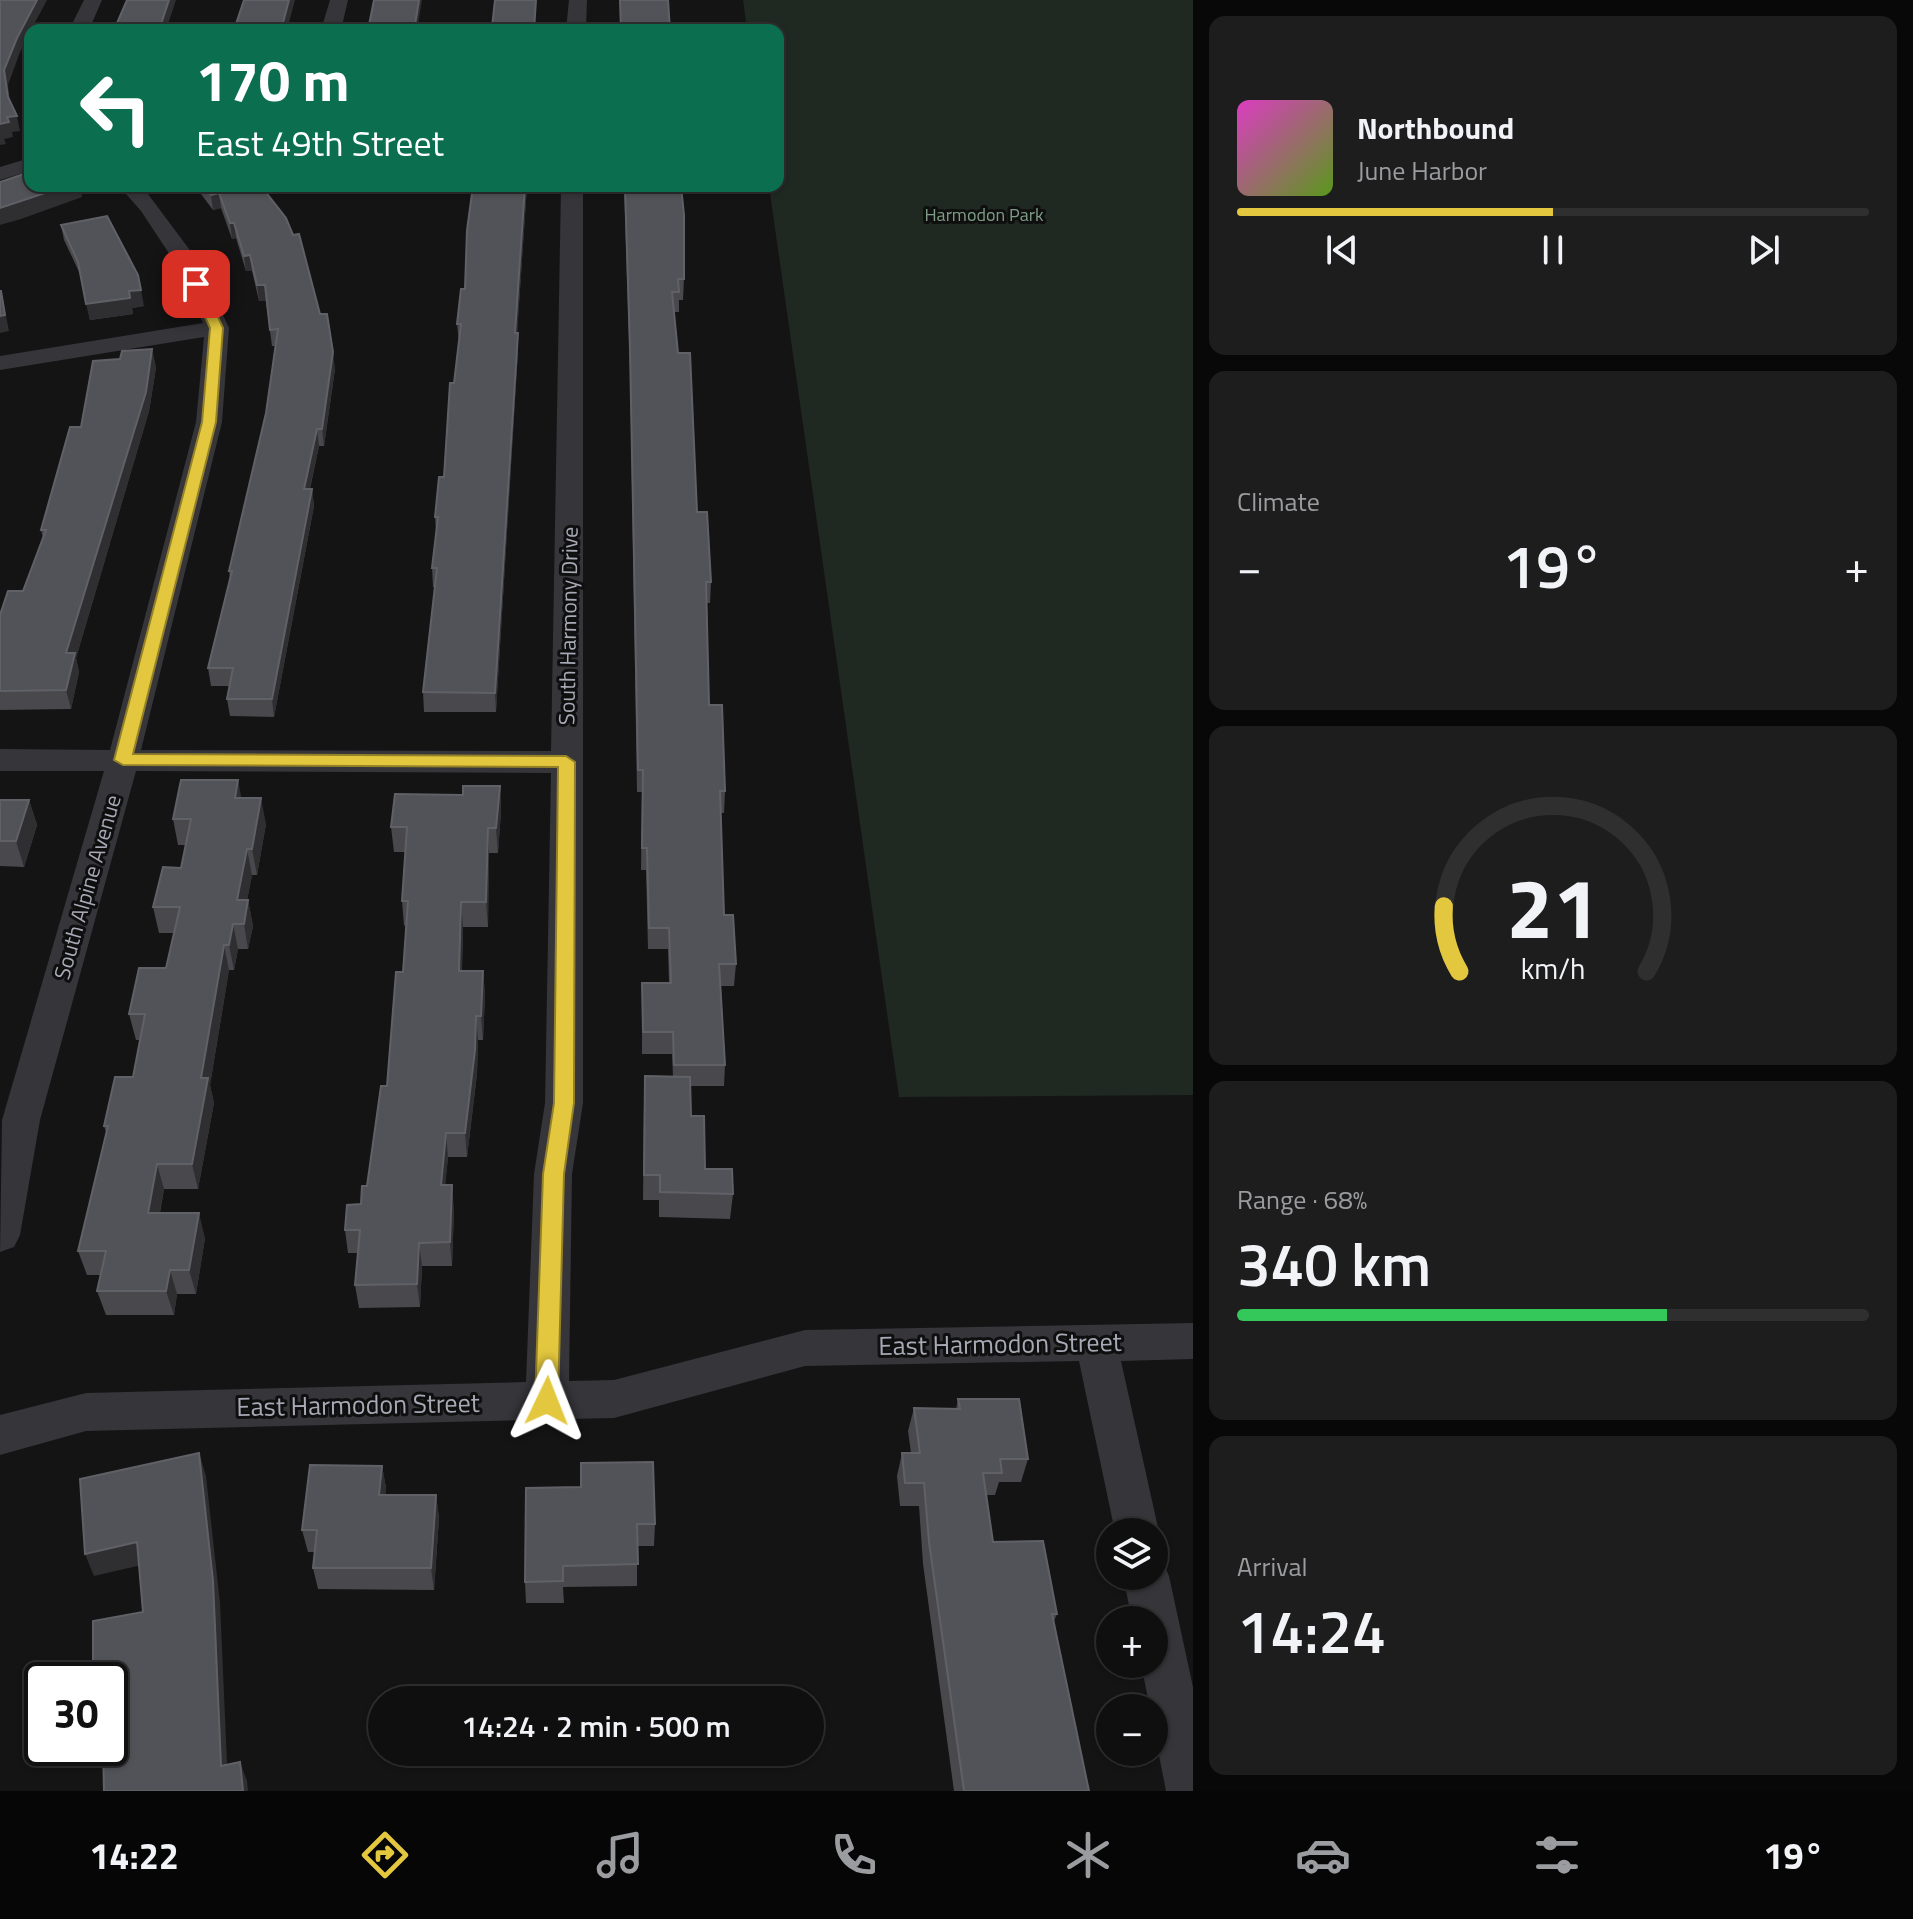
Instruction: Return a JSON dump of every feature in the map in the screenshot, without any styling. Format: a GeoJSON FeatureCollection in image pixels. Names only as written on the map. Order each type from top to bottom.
{"type":"FeatureCollection","features":[{"type":"Feature","properties":{"kind":"street"},"geometry":{"type":"LineString","coordinates":[[82,24],[93,0]]}},
{"type":"Feature","properties":{"kind":"street"},"geometry":{"type":"LineString","coordinates":[[333,24],[339,0]]}},
{"type":"Feature","properties":{"kind":"street"},"geometry":{"type":"LineString","coordinates":[[576,24],[578,0]]}},
{"type":"Feature","properties":{"kind":"street"},"geometry":{"type":"LineString","coordinates":[[0,174],[24,166]]}},
{"type":"Feature","properties":{"kind":"street","name":"South Alpine Avenue"},"geometry":{"type":"LineString","coordinates":[[0,1235],[10,1120],[123,760],[209,422],[217,328],[186,261],[135,192]]}},
{"type":"Feature","properties":{"kind":"street","name":"South Harmony Drive"},"geometry":{"type":"LineString","coordinates":[[547,1401],[553,1174],[564,1103],[572,192]]}},
{"type":"Feature","properties":{"kind":"street"},"geometry":{"type":"LineString","coordinates":[[0,363],[217,328]]}},
{"type":"Feature","properties":{"kind":"street"},"geometry":{"type":"LineString","coordinates":[[0,760],[566,762]]}},
{"type":"Feature","properties":{"kind":"street"},"geometry":{"type":"LineString","coordinates":[[1096,1341],[1134,1518]]}},
{"type":"Feature","properties":{"kind":"street","name":"East Harmodon Street"},"geometry":{"type":"LineString","coordinates":[[0,1435],[86,1412],[614,1399],[805,1348],[1193,1341]]}},
{"type":"Feature","properties":{"kind":"street"},"geometry":{"type":"LineString","coordinates":[[1149,1590],[1191,1791]]}},
{"type":"Feature","properties":{"kind":"green space","name":"Harmodon Park"},"geometry":{"type":"Polygon","coordinates":[[[743,0],[1193,0],[1193,1095],[899,1097],[770,192],[784,192],[784,24],[746,24],[743,0]]]}},
{"type":"Feature","properties":{"kind":"building"},"geometry":{"type":"Polygon","coordinates":[[[0,0],[37,0],[4,70],[8,97],[17,116],[7,117],[9,122],[0,124],[0,0]]]}},
{"type":"Feature","properties":{"kind":"building"},"geometry":{"type":"Polygon","coordinates":[[[127,0],[169,0],[161,24],[117,24],[127,0]]]}},
{"type":"Feature","properties":{"kind":"building"},"geometry":{"type":"Polygon","coordinates":[[[244,0],[289,0],[283,24],[236,24],[244,0]]]}},
{"type":"Feature","properties":{"kind":"building"},"geometry":{"type":"Polygon","coordinates":[[[374,0],[419,0],[415,24],[369,24],[374,0]]]}},
{"type":"Feature","properties":{"kind":"building"},"geometry":{"type":"Polygon","coordinates":[[[495,0],[536,0],[534,24],[492,24],[495,0]]]}},
{"type":"Feature","properties":{"kind":"building"},"geometry":{"type":"Polygon","coordinates":[[[620,0],[668,0],[670,24],[621,24],[620,0]]]}},
{"type":"Feature","properties":{"kind":"building"},"geometry":{"type":"Polygon","coordinates":[[[24,174],[24,192],[48,192],[0,208],[0,182],[24,174]]]}},
{"type":"Feature","properties":{"kind":"building"},"geometry":{"type":"Polygon","coordinates":[[[209,192],[266,192],[286,218],[293,235],[299,234],[320,314],[327,314],[333,352],[322,429],[317,429],[304,489],[312,489],[272,699],[227,699],[233,668],[208,668],[266,413],[278,329],[270,330],[265,285],[257,285],[250,255],[244,256],[234,223],[230,223],[219,193],[211,195],[209,192]]]}},
{"type":"Feature","properties":{"kind":"building"},"geometry":{"type":"Polygon","coordinates":[[[472,192],[525,192],[495,693],[423,692],[437,568],[432,568],[438,517],[435,517],[439,477],[444,477],[450,383],[454,383],[461,324],[457,324],[461,289],[465,289],[472,192]]]}},
{"type":"Feature","properties":{"kind":"building"},"geometry":{"type":"Polygon","coordinates":[[[625,192],[682,192],[684,279],[678,279],[679,292],[672,292],[678,353],[690,353],[697,512],[707,512],[711,582],[706,582],[709,705],[722,705],[725,791],[720,791],[724,915],[733,915],[736,964],[719,964],[725,1065],[674,1065],[673,1032],[643,1032],[642,983],[671,983],[669,928],[649,928],[647,848],[642,848],[643,770],[638,770],[625,192]]]}},
{"type":"Feature","properties":{"kind":"building"},"geometry":{"type":"Polygon","coordinates":[[[107,216],[138,275],[141,290],[129,291],[130,298],[86,304],[78,262],[61,225],[107,216]]]}},
{"type":"Feature","properties":{"kind":"building"},"geometry":{"type":"Polygon","coordinates":[[[0,291],[5,315],[0,316],[0,291]]]}},
{"type":"Feature","properties":{"kind":"building"},"geometry":{"type":"Polygon","coordinates":[[[152,349],[146,392],[66,653],[75,653],[66,690],[0,691],[0,615],[8,591],[23,591],[46,530],[41,530],[70,427],[81,427],[93,361],[120,359],[122,351],[152,349]]]}},
{"type":"Feature","properties":{"kind":"building"},"geometry":{"type":"Polygon","coordinates":[[[181,780],[238,780],[235,798],[261,798],[252,849],[247,849],[237,900],[248,900],[244,924],[233,924],[229,945],[224,945],[201,1078],[208,1078],[192,1164],[157,1164],[148,1213],[199,1213],[189,1270],[170,1270],[166,1291],[97,1291],[106,1251],[78,1251],[108,1126],[104,1126],[115,1077],[133,1077],[145,1014],[129,1014],[139,968],[166,968],[180,907],[153,907],[163,867],[181,868],[191,819],[173,819],[181,780]]]}},
{"type":"Feature","properties":{"kind":"building"},"geometry":{"type":"Polygon","coordinates":[[[463,786],[500,786],[496,828],[488,828],[486,902],[461,902],[459,971],[483,971],[481,1016],[476,1016],[465,1133],[446,1133],[441,1185],[452,1185],[450,1242],[419,1243],[417,1284],[355,1285],[360,1230],[345,1230],[347,1205],[361,1204],[362,1186],[367,1186],[381,1086],[387,1086],[396,972],[403,972],[408,901],[402,901],[407,827],[391,827],[395,794],[463,795],[463,786]]]}},
{"type":"Feature","properties":{"kind":"building"},"geometry":{"type":"Polygon","coordinates":[[[0,800],[29,800],[16,841],[0,841],[0,800]]]}},
{"type":"Feature","properties":{"kind":"building"},"geometry":{"type":"Polygon","coordinates":[[[645,1076],[690,1077],[691,1116],[704,1116],[705,1169],[732,1169],[733,1194],[660,1192],[660,1175],[644,1175],[645,1076]]]}},
{"type":"Feature","properties":{"kind":"building"},"geometry":{"type":"Polygon","coordinates":[[[958,1399],[1019,1399],[1028,1459],[1000,1459],[1002,1473],[983,1473],[993,1542],[1043,1541],[1057,1614],[1052,1614],[1089,1791],[964,1791],[929,1542],[924,1483],[905,1483],[902,1453],[920,1453],[914,1408],[960,1409],[958,1399]]]}},
{"type":"Feature","properties":{"kind":"building"},"geometry":{"type":"Polygon","coordinates":[[[199,1453],[213,1581],[221,1766],[240,1762],[243,1791],[104,1791],[103,1766],[128,1766],[128,1662],[93,1662],[93,1621],[143,1612],[137,1542],[85,1554],[80,1479],[199,1453]]]}},
{"type":"Feature","properties":{"kind":"building"},"geometry":{"type":"Polygon","coordinates":[[[653,1462],[655,1524],[637,1524],[638,1564],[563,1566],[563,1581],[525,1582],[526,1488],[581,1487],[581,1463],[653,1462]]]}},
{"type":"Feature","properties":{"kind":"building"},"geometry":{"type":"Polygon","coordinates":[[[310,1465],[382,1466],[379,1495],[436,1495],[431,1568],[313,1568],[317,1530],[302,1530],[310,1465]]]}},
{"type":"Feature","properties":{"kind":"route"},"geometry":{"type":"LineString","coordinates":[[196,284],[217,328],[209,422],[123,760],[566,762],[564,1103],[553,1174],[547,1401]]}}]}
